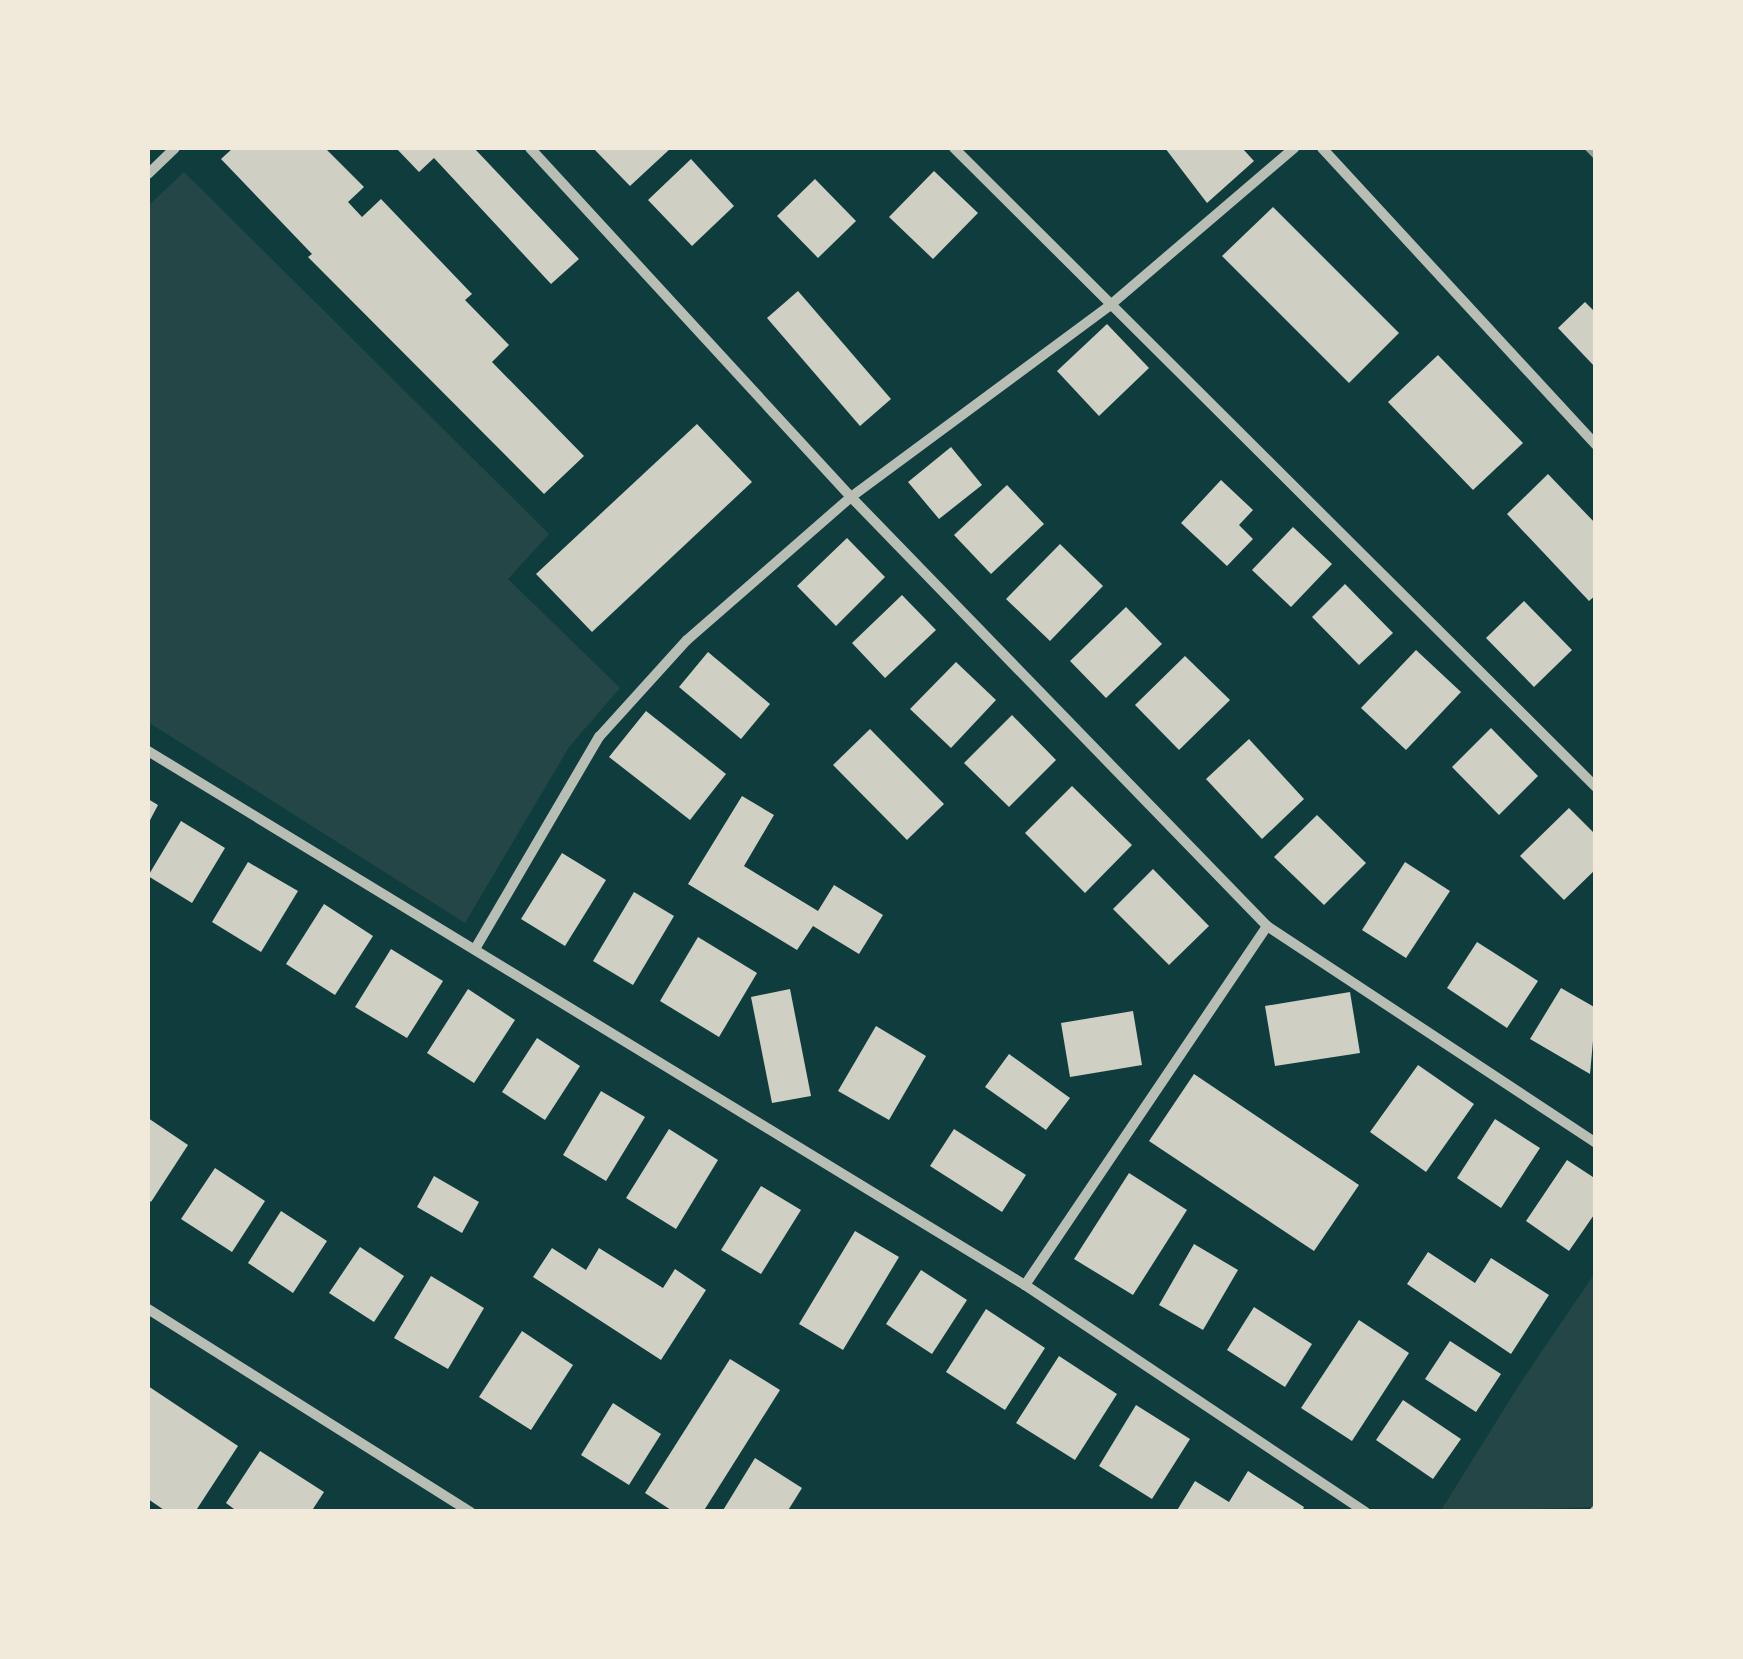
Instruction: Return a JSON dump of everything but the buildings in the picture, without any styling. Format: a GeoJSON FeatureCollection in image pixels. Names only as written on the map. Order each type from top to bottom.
{"type":"FeatureCollection","features":[{"type":"Feature","properties":{"kind":"street"},"geometry":{"type":"LineString","coordinates":[[148,174],[175,148]]}},
{"type":"Feature","properties":{"kind":"street"},"geometry":{"type":"LineString","coordinates":[[530,148],[852,497],[1266,926],[1596,1143]]}},
{"type":"Feature","properties":{"kind":"street"},"geometry":{"type":"LineString","coordinates":[[954,148],[1108,307],[1596,787]]}},
{"type":"Feature","properties":{"kind":"street"},"geometry":{"type":"LineString","coordinates":[[474,949],[600,737],[687,640],[852,497],[1108,307],[1294,148]]}},
{"type":"Feature","properties":{"kind":"street"},"geometry":{"type":"LineString","coordinates":[[1322,148],[1596,445]]}},
{"type":"Feature","properties":{"kind":"street"},"geometry":{"type":"LineString","coordinates":[[148,750],[1025,1285],[1365,1512]]}},
{"type":"Feature","properties":{"kind":"street"},"geometry":{"type":"LineString","coordinates":[[1025,1285],[1266,926]]}},
{"type":"Feature","properties":{"kind":"street"},"geometry":{"type":"LineString","coordinates":[[148,1310],[470,1512]]}},
{"type":"Feature","properties":{"kind":"shaded area"},"geometry":{"type":"Polygon","coordinates":[[[184,172],[549,534],[508,579],[620,688],[569,747],[465,923],[148,722],[148,206],[184,172]]]}},
{"type":"Feature","properties":{"kind":"shaded area"},"geometry":{"type":"Polygon","coordinates":[[[1595,1273],[1595,1507],[1440,1512],[1521,1382],[1595,1273]]]}},
{"type":"Feature","properties":{"kind":"railway"},"geometry":{"type":"LineString","coordinates":[[1589,148],[1596,155]]}}]}
